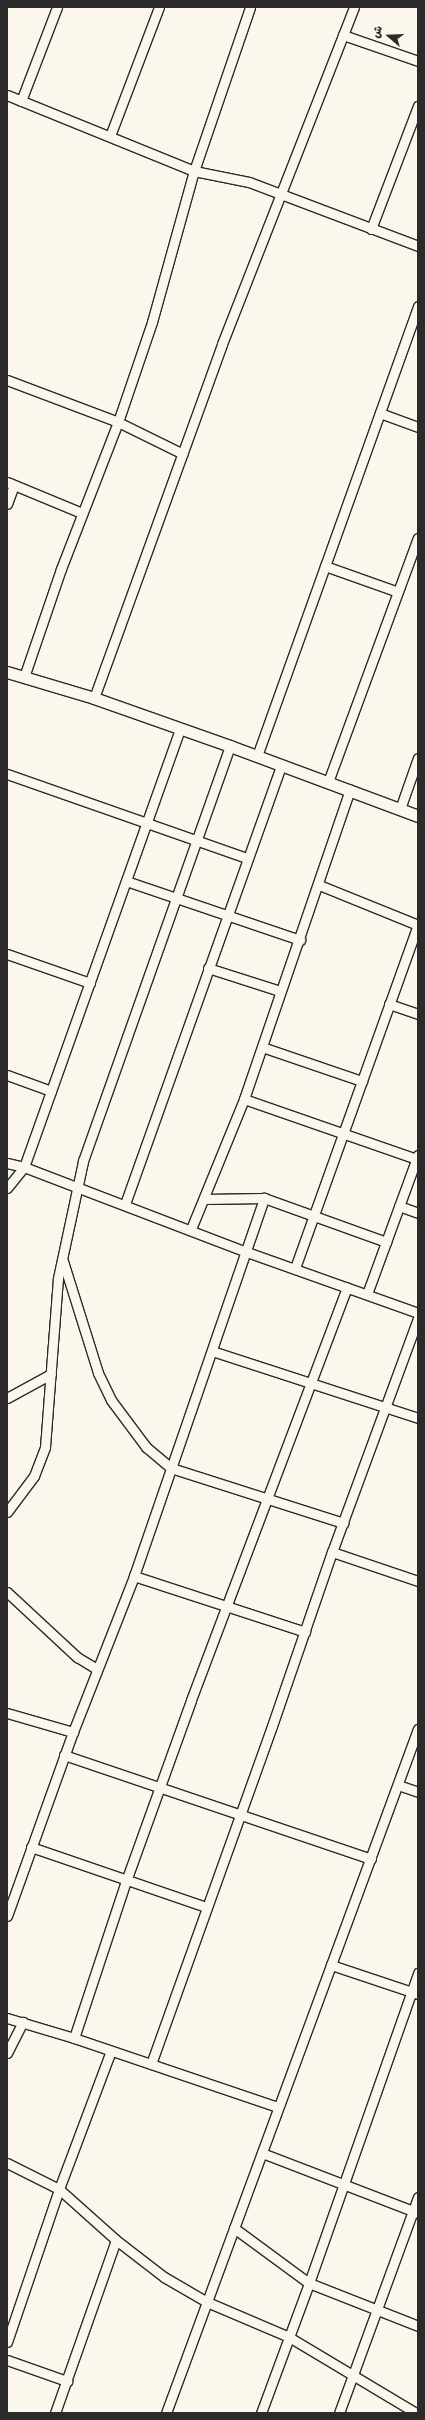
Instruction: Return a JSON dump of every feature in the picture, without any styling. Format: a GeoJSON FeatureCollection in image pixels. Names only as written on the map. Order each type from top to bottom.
{"type":"FeatureCollection","features":[{"type":"Feature","properties":{"kind":"street"},"geometry":{"type":"LineString","coordinates":[[21,102],[57,7]]}},
{"type":"Feature","properties":{"kind":"street"},"geometry":{"type":"LineString","coordinates":[[110,136],[159,7]]}},
{"type":"Feature","properties":{"kind":"street"},"geometry":{"type":"LineString","coordinates":[[24,677],[82,513],[118,422],[152,322],[194,171],[250,7]]}},
{"type":"Feature","properties":{"kind":"street"},"geometry":{"type":"LineString","coordinates":[[94,698],[222,344],[343,35],[351,8]]}},
{"type":"Feature","properties":{"kind":"street"},"geometry":{"type":"LineString","coordinates":[[343,35],[418,61]]}},
{"type":"Feature","properties":{"kind":"street"},"geometry":{"type":"LineString","coordinates":[[7,95],[21,102],[110,136],[194,171],[248,182],[418,246]]}},
{"type":"Feature","properties":{"kind":"street"},"geometry":{"type":"LineString","coordinates":[[371,229],[418,106]]}},
{"type":"Feature","properties":{"kind":"street"},"geometry":{"type":"LineString","coordinates":[[257,756],[418,306]]}},
{"type":"Feature","properties":{"kind":"street"},"geometry":{"type":"LineString","coordinates":[[7,380],[118,422],[183,454]]}},
{"type":"Feature","properties":{"kind":"street"},"geometry":{"type":"LineString","coordinates":[[380,414],[418,427]]}},
{"type":"Feature","properties":{"kind":"street"},"geometry":{"type":"LineString","coordinates":[[7,504],[11,484],[82,513]]}},
{"type":"Feature","properties":{"kind":"street"},"geometry":{"type":"LineString","coordinates":[[328,782],[418,538]]}},
{"type":"Feature","properties":{"kind":"street"},"geometry":{"type":"LineString","coordinates":[[325,566],[398,592]]}},
{"type":"Feature","properties":{"kind":"street"},"geometry":{"type":"LineString","coordinates":[[7,672],[94,698],[230,746],[418,816]]}},
{"type":"Feature","properties":{"kind":"street"},"geometry":{"type":"LineString","coordinates":[[7,1188],[24,1167],[180,729]]}},
{"type":"Feature","properties":{"kind":"street"},"geometry":{"type":"LineString","coordinates":[[7,1512],[34,1476],[45,1447],[58,1278],[83,1161],[175,897],[230,746]]}},
{"type":"Feature","properties":{"kind":"street"},"geometry":{"type":"LineString","coordinates":[[400,809],[418,758]]}},
{"type":"Feature","properties":{"kind":"street"},"geometry":{"type":"LineString","coordinates":[[126,1204],[227,914],[281,765]]}},
{"type":"Feature","properties":{"kind":"street"},"geometry":{"type":"LineString","coordinates":[[7,774],[146,821],[247,858]]}},
{"type":"Feature","properties":{"kind":"street"},"geometry":{"type":"LineString","coordinates":[[191,1229],[244,1099],[280,991],[319,885],[350,790]]}},
{"type":"Feature","properties":{"kind":"street"},"geometry":{"type":"LineString","coordinates":[[126,880],[300,940]]}},
{"type":"Feature","properties":{"kind":"street"},"geometry":{"type":"LineString","coordinates":[[296,1268],[418,925],[319,885]]}},
{"type":"Feature","properties":{"kind":"street"},"geometry":{"type":"LineString","coordinates":[[7,954],[90,983]]}},
{"type":"Feature","properties":{"kind":"street"},"geometry":{"type":"LineString","coordinates":[[208,968],[280,991]]}},
{"type":"Feature","properties":{"kind":"street"},"geometry":{"type":"LineString","coordinates":[[389,1004],[418,1014]]}},
{"type":"Feature","properties":{"kind":"street"},"geometry":{"type":"LineString","coordinates":[[262,1048],[362,1081]]}},
{"type":"Feature","properties":{"kind":"street"},"geometry":{"type":"LineString","coordinates":[[7,1075],[51,1091]]}},
{"type":"Feature","properties":{"kind":"street"},"geometry":{"type":"LineString","coordinates":[[244,1099],[417,1157],[367,1294]]}},
{"type":"Feature","properties":{"kind":"street"},"geometry":{"type":"LineString","coordinates":[[7,1163],[24,1167],[126,1204],[244,1251],[296,1268],[418,1313]]}},
{"type":"Feature","properties":{"kind":"street"},"geometry":{"type":"LineString","coordinates":[[204,1199],[264,1198],[386,1242]]}},
{"type":"Feature","properties":{"kind":"street"},"geometry":{"type":"LineString","coordinates":[[7,1916],[30,1847],[72,1732],[134,1576],[212,1351],[244,1251],[264,1198]]}},
{"type":"Feature","properties":{"kind":"street"},"geometry":{"type":"LineString","coordinates":[[399,1206],[418,1213]]}},
{"type":"Feature","properties":{"kind":"street"},"geometry":{"type":"LineString","coordinates":[[62,1259],[98,1373],[111,1400],[146,1447],[171,1468],[343,1523]]}},
{"type":"Feature","properties":{"kind":"street"},"geometry":{"type":"LineString","coordinates":[[74,2038],[126,1880],[226,1607],[347,1287]]}},
{"type":"Feature","properties":{"kind":"street"},"geometry":{"type":"LineString","coordinates":[[151,2064],[305,1632],[332,1552],[418,1318]]}},
{"type":"Feature","properties":{"kind":"street"},"geometry":{"type":"LineString","coordinates":[[212,1351],[418,1418]]}},
{"type":"Feature","properties":{"kind":"street"},"geometry":{"type":"LineString","coordinates":[[7,1398],[51,1374]]}},
{"type":"Feature","properties":{"kind":"street"},"geometry":{"type":"LineString","coordinates":[[332,1552],[418,1581]]}},
{"type":"Feature","properties":{"kind":"street"},"geometry":{"type":"LineString","coordinates":[[134,1576],[305,1632]]}},
{"type":"Feature","properties":{"kind":"street"},"geometry":{"type":"LineString","coordinates":[[7,1592],[77,1656],[97,1669]]}},
{"type":"Feature","properties":{"kind":"street"},"geometry":{"type":"LineString","coordinates":[[7,1713],[72,1732]]}},
{"type":"Feature","properties":{"kind":"street"},"geometry":{"type":"LineString","coordinates":[[166,2413],[418,1729]]}},
{"type":"Feature","properties":{"kind":"street"},"geometry":{"type":"LineString","coordinates":[[64,1755],[371,1860]]}},
{"type":"Feature","properties":{"kind":"street"},"geometry":{"type":"LineString","coordinates":[[398,1785],[418,1792]]}},
{"type":"Feature","properties":{"kind":"street"},"geometry":{"type":"LineString","coordinates":[[30,1847],[206,1907]]}},
{"type":"Feature","properties":{"kind":"street"},"geometry":{"type":"LineString","coordinates":[[331,1965],[415,1993]]}},
{"type":"Feature","properties":{"kind":"street"},"geometry":{"type":"LineString","coordinates":[[261,2413],[415,1993],[418,1973]]}},
{"type":"Feature","properties":{"kind":"street"},"geometry":{"type":"LineString","coordinates":[[7,2018],[74,2038],[278,2107]]}},
{"type":"Feature","properties":{"kind":"street"},"geometry":{"type":"LineString","coordinates":[[7,2053],[23,2022]]}},
{"type":"Feature","properties":{"kind":"street"},"geometry":{"type":"LineString","coordinates":[[7,2342],[59,2189],[111,2051]]}},
{"type":"Feature","properties":{"kind":"street"},"geometry":{"type":"LineString","coordinates":[[262,2153],[415,2212]]}},
{"type":"Feature","properties":{"kind":"street"},"geometry":{"type":"LineString","coordinates":[[7,2163],[59,2189],[116,2240],[164,2276],[207,2302],[289,2337],[416,2413],[418,2409]]}},
{"type":"Feature","properties":{"kind":"street"},"geometry":{"type":"LineString","coordinates":[[338,2413],[415,2212],[418,2196]]}},
{"type":"Feature","properties":{"kind":"street"},"geometry":{"type":"LineString","coordinates":[[234,2228],[309,2283],[418,2326]]}},
{"type":"Feature","properties":{"kind":"street"},"geometry":{"type":"LineString","coordinates":[[55,2413],[116,2240]]}},
{"type":"Feature","properties":{"kind":"street"},"geometry":{"type":"LineString","coordinates":[[7,2360],[67,2381]]}}]}
